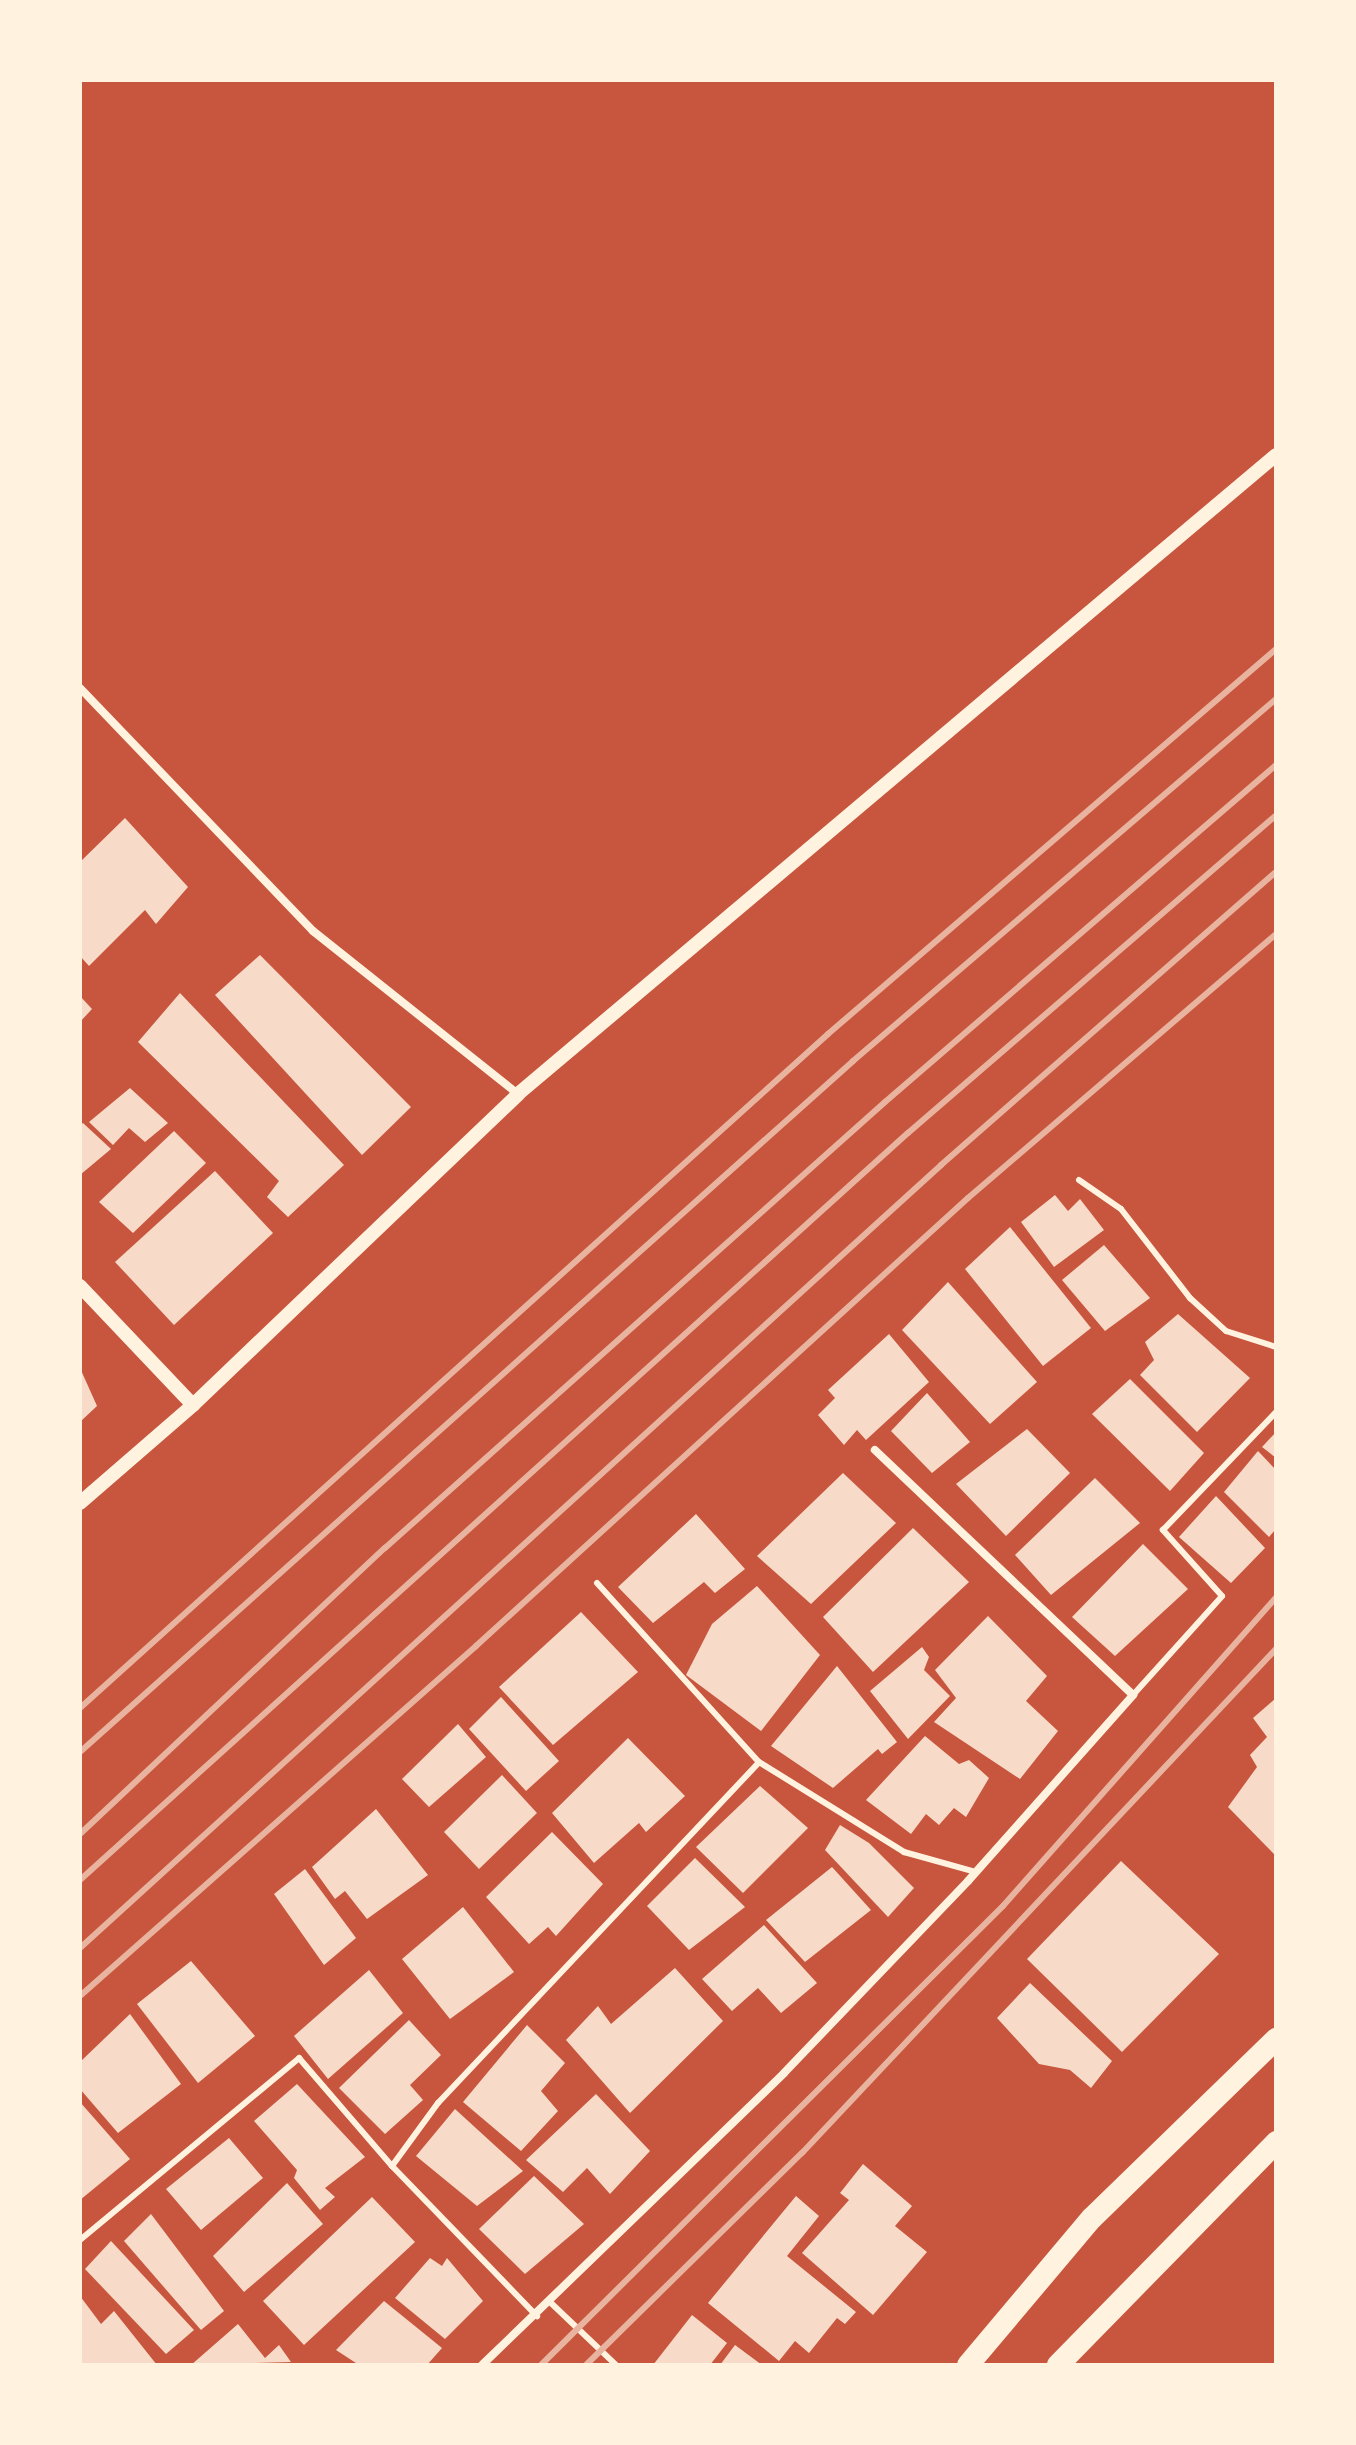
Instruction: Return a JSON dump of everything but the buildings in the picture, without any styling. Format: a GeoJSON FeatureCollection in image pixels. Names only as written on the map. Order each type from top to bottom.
{"type":"FeatureCollection","features":[{"type":"Feature","properties":{"kind":"highway"},"geometry":{"type":"LineString","coordinates":[[968,2365],[1092,2218],[1276,2039]]}},
{"type":"Feature","properties":{"kind":"highway"},"geometry":{"type":"LineString","coordinates":[[1058,2365],[1276,2142]]}},
{"type":"Feature","properties":{"kind":"street"},"geometry":{"type":"LineString","coordinates":[[80,1503],[193,1405],[518,1094],[1276,455]]}},
{"type":"Feature","properties":{"kind":"street"},"geometry":{"type":"LineString","coordinates":[[80,688],[313,931],[518,1094]]}},
{"type":"Feature","properties":{"kind":"street"},"geometry":{"type":"LineString","coordinates":[[80,1286],[193,1405]]}},
{"type":"Feature","properties":{"kind":"street"},"geometry":{"type":"LineString","coordinates":[[482,2365],[551,2303],[784,2073],[976,1872],[1133,1695],[875,1450]]}},
{"type":"Feature","properties":{"kind":"lane"},"geometry":{"type":"LineString","coordinates":[[1079,1180],[1121,1209],[1190,1298],[1226,1331],[1276,1347]]}},
{"type":"Feature","properties":{"kind":"lane"},"geometry":{"type":"LineString","coordinates":[[1133,1695],[1222,1596],[1163,1530],[1276,1412]]}},
{"type":"Feature","properties":{"kind":"lane"},"geometry":{"type":"LineString","coordinates":[[597,1583],[759,1762],[904,1852],[976,1872]]}},
{"type":"Feature","properties":{"kind":"lane"},"geometry":{"type":"LineString","coordinates":[[392,2166],[438,2103],[759,1762]]}},
{"type":"Feature","properties":{"kind":"lane"},"geometry":{"type":"LineString","coordinates":[[80,2240],[299,2058],[392,2166],[537,2316]]}},
{"type":"Feature","properties":{"kind":"lane"},"geometry":{"type":"LineString","coordinates":[[551,2303],[616,2365]]}},
{"type":"Feature","properties":{"kind":"railway"},"geometry":{"type":"LineString","coordinates":[[80,1708],[828,1034],[1276,649]]}},
{"type":"Feature","properties":{"kind":"railway"},"geometry":{"type":"LineString","coordinates":[[80,1752],[853,1061],[1276,699]]}},
{"type":"Feature","properties":{"kind":"railway"},"geometry":{"type":"LineString","coordinates":[[80,1834],[385,1548],[885,1102],[1276,765]]}},
{"type":"Feature","properties":{"kind":"railway"},"geometry":{"type":"LineString","coordinates":[[80,1880],[908,1133],[1276,815]]}},
{"type":"Feature","properties":{"kind":"railway"},"geometry":{"type":"LineString","coordinates":[[80,1948],[941,1165],[1276,872]]}},
{"type":"Feature","properties":{"kind":"railway"},"geometry":{"type":"LineString","coordinates":[[80,1996],[476,1646],[968,1198],[1276,934]]}},
{"type":"Feature","properties":{"kind":"railway"},"geometry":{"type":"LineString","coordinates":[[541,2365],[1003,1906],[1276,1597]]}},
{"type":"Feature","properties":{"kind":"railway"},"geometry":{"type":"LineString","coordinates":[[586,2365],[802,2153],[1276,1649]]}}]}
